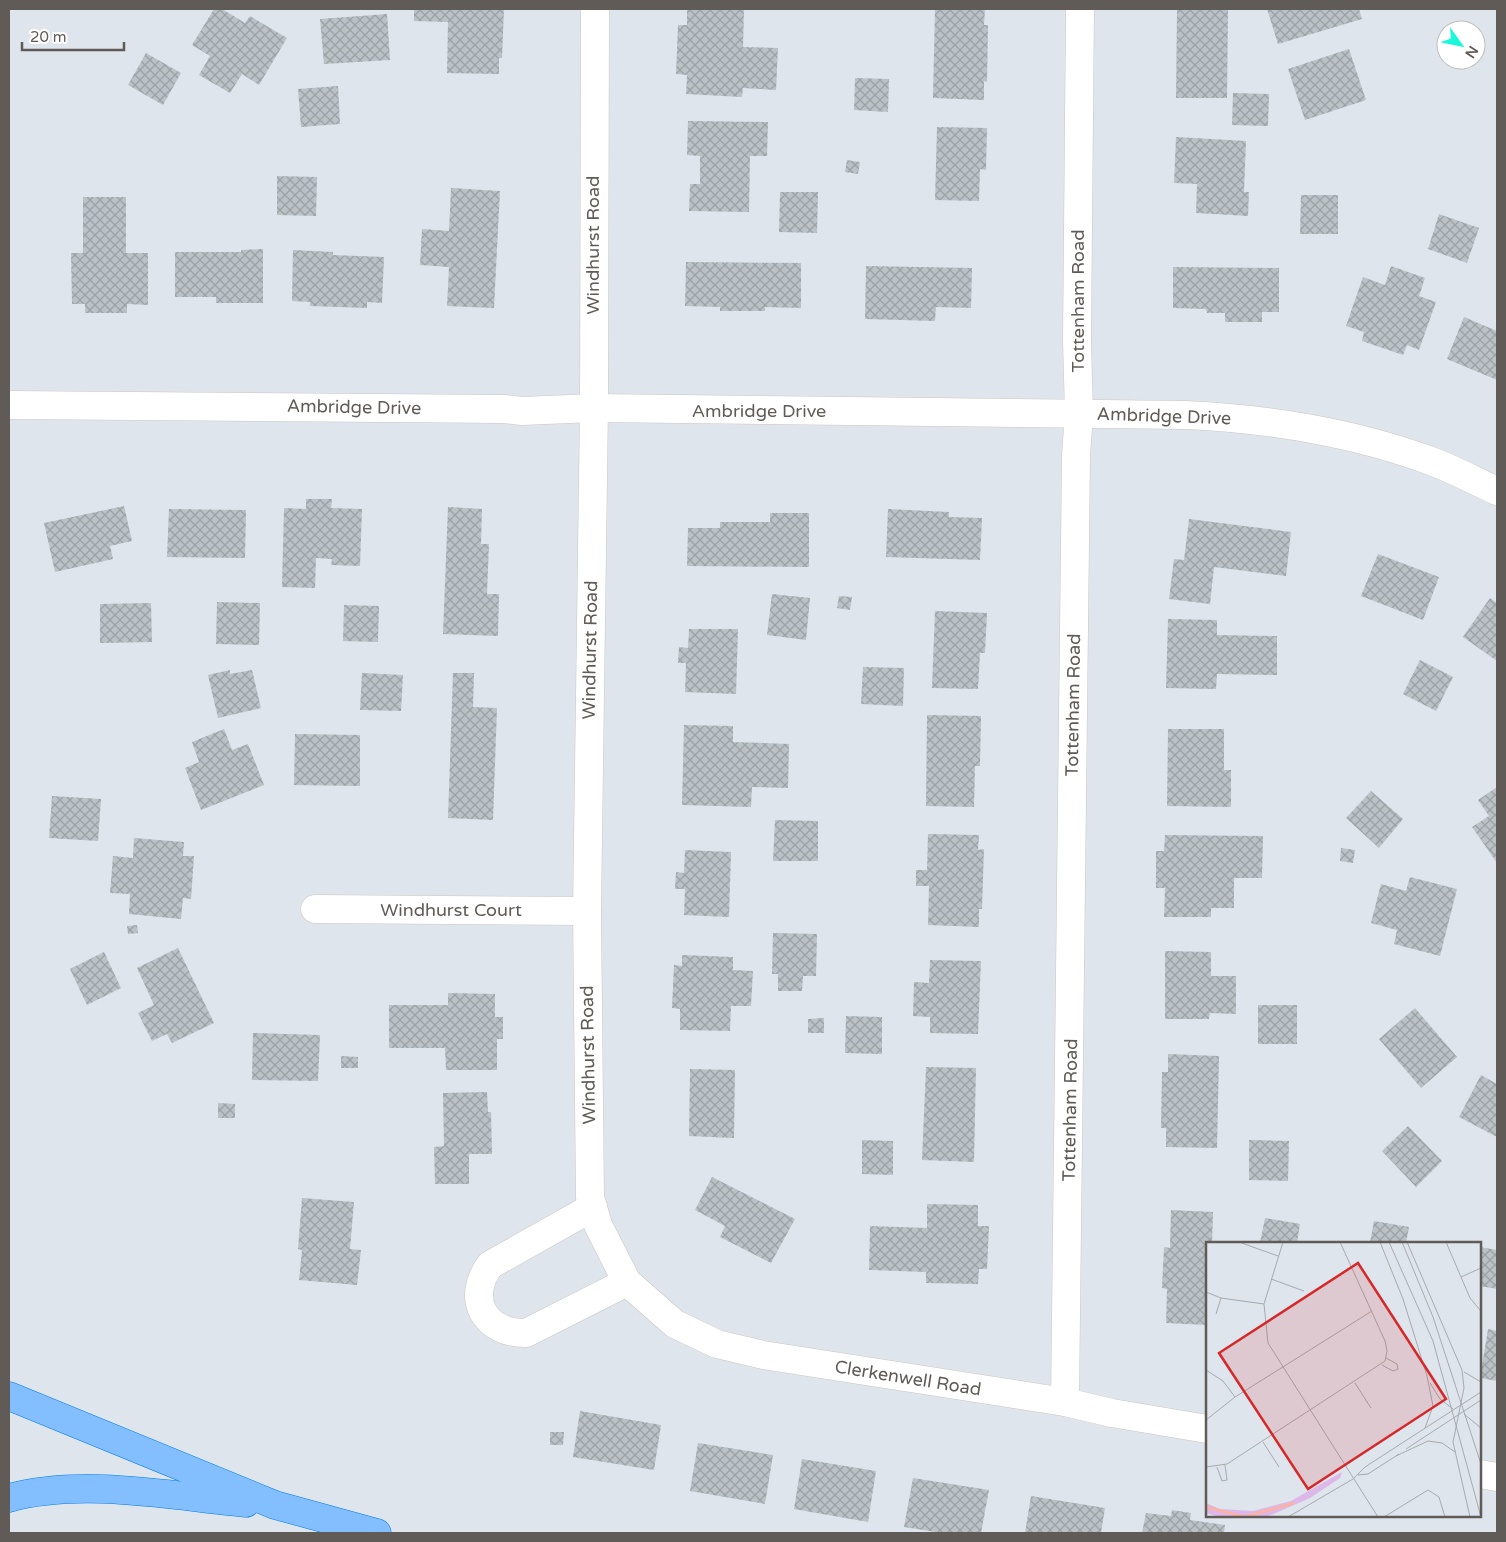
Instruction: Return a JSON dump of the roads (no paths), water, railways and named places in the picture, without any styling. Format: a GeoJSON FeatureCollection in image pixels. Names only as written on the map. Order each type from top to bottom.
{"type":"FeatureCollection","features":[{"type":"Feature","properties":{"kind":"highway"},"geometry":{"type":"LineString","coordinates":[[9,1396],[275,1505],[377,1533]]}},
{"type":"Feature","properties":{"kind":"highway"},"geometry":{"type":"LineString","coordinates":[[9,1498],[27,1493],[98,1489],[275,1505]]}},
{"type":"Feature","properties":{"kind":"street","name":"Windhurst Road"},"geometry":{"type":"LineString","coordinates":[[595,9],[594,408],[587,911],[590,1197],[608,1246],[627,1282]]}},
{"type":"Feature","properties":{"kind":"street","name":"Tottenham Road"},"geometry":{"type":"LineString","coordinates":[[1065,1402],[1076,456],[1079,413],[1077,331],[1080,9]]}},
{"type":"Feature","properties":{"kind":"street","name":"Ambridge Drive"},"geometry":{"type":"LineString","coordinates":[[9,405],[504,409],[522,411],[594,408],[1079,413],[1245,418],[1336,433],[1431,461],[1497,490]]}},
{"type":"Feature","properties":{"kind":"street","name":"Windhurst Court"},"geometry":{"type":"LineString","coordinates":[[315,909],[587,911]]}},
{"type":"Feature","properties":{"kind":"street"},"geometry":{"type":"LineString","coordinates":[[593,1207],[490,1265],[482,1275],[478,1288],[483,1313],[501,1330],[526,1333],[627,1282]]}},
{"type":"Feature","properties":{"kind":"street","name":"Clerkenwell Road"},"geometry":{"type":"LineString","coordinates":[[627,1282],[675,1324],[717,1344],[763,1354],[1065,1402],[1112,1413],[1206,1429]]}},
{"type":"Feature","properties":{"kind":"street"},"geometry":{"type":"LineString","coordinates":[[1481,1474],[1497,1477]]}}]}
